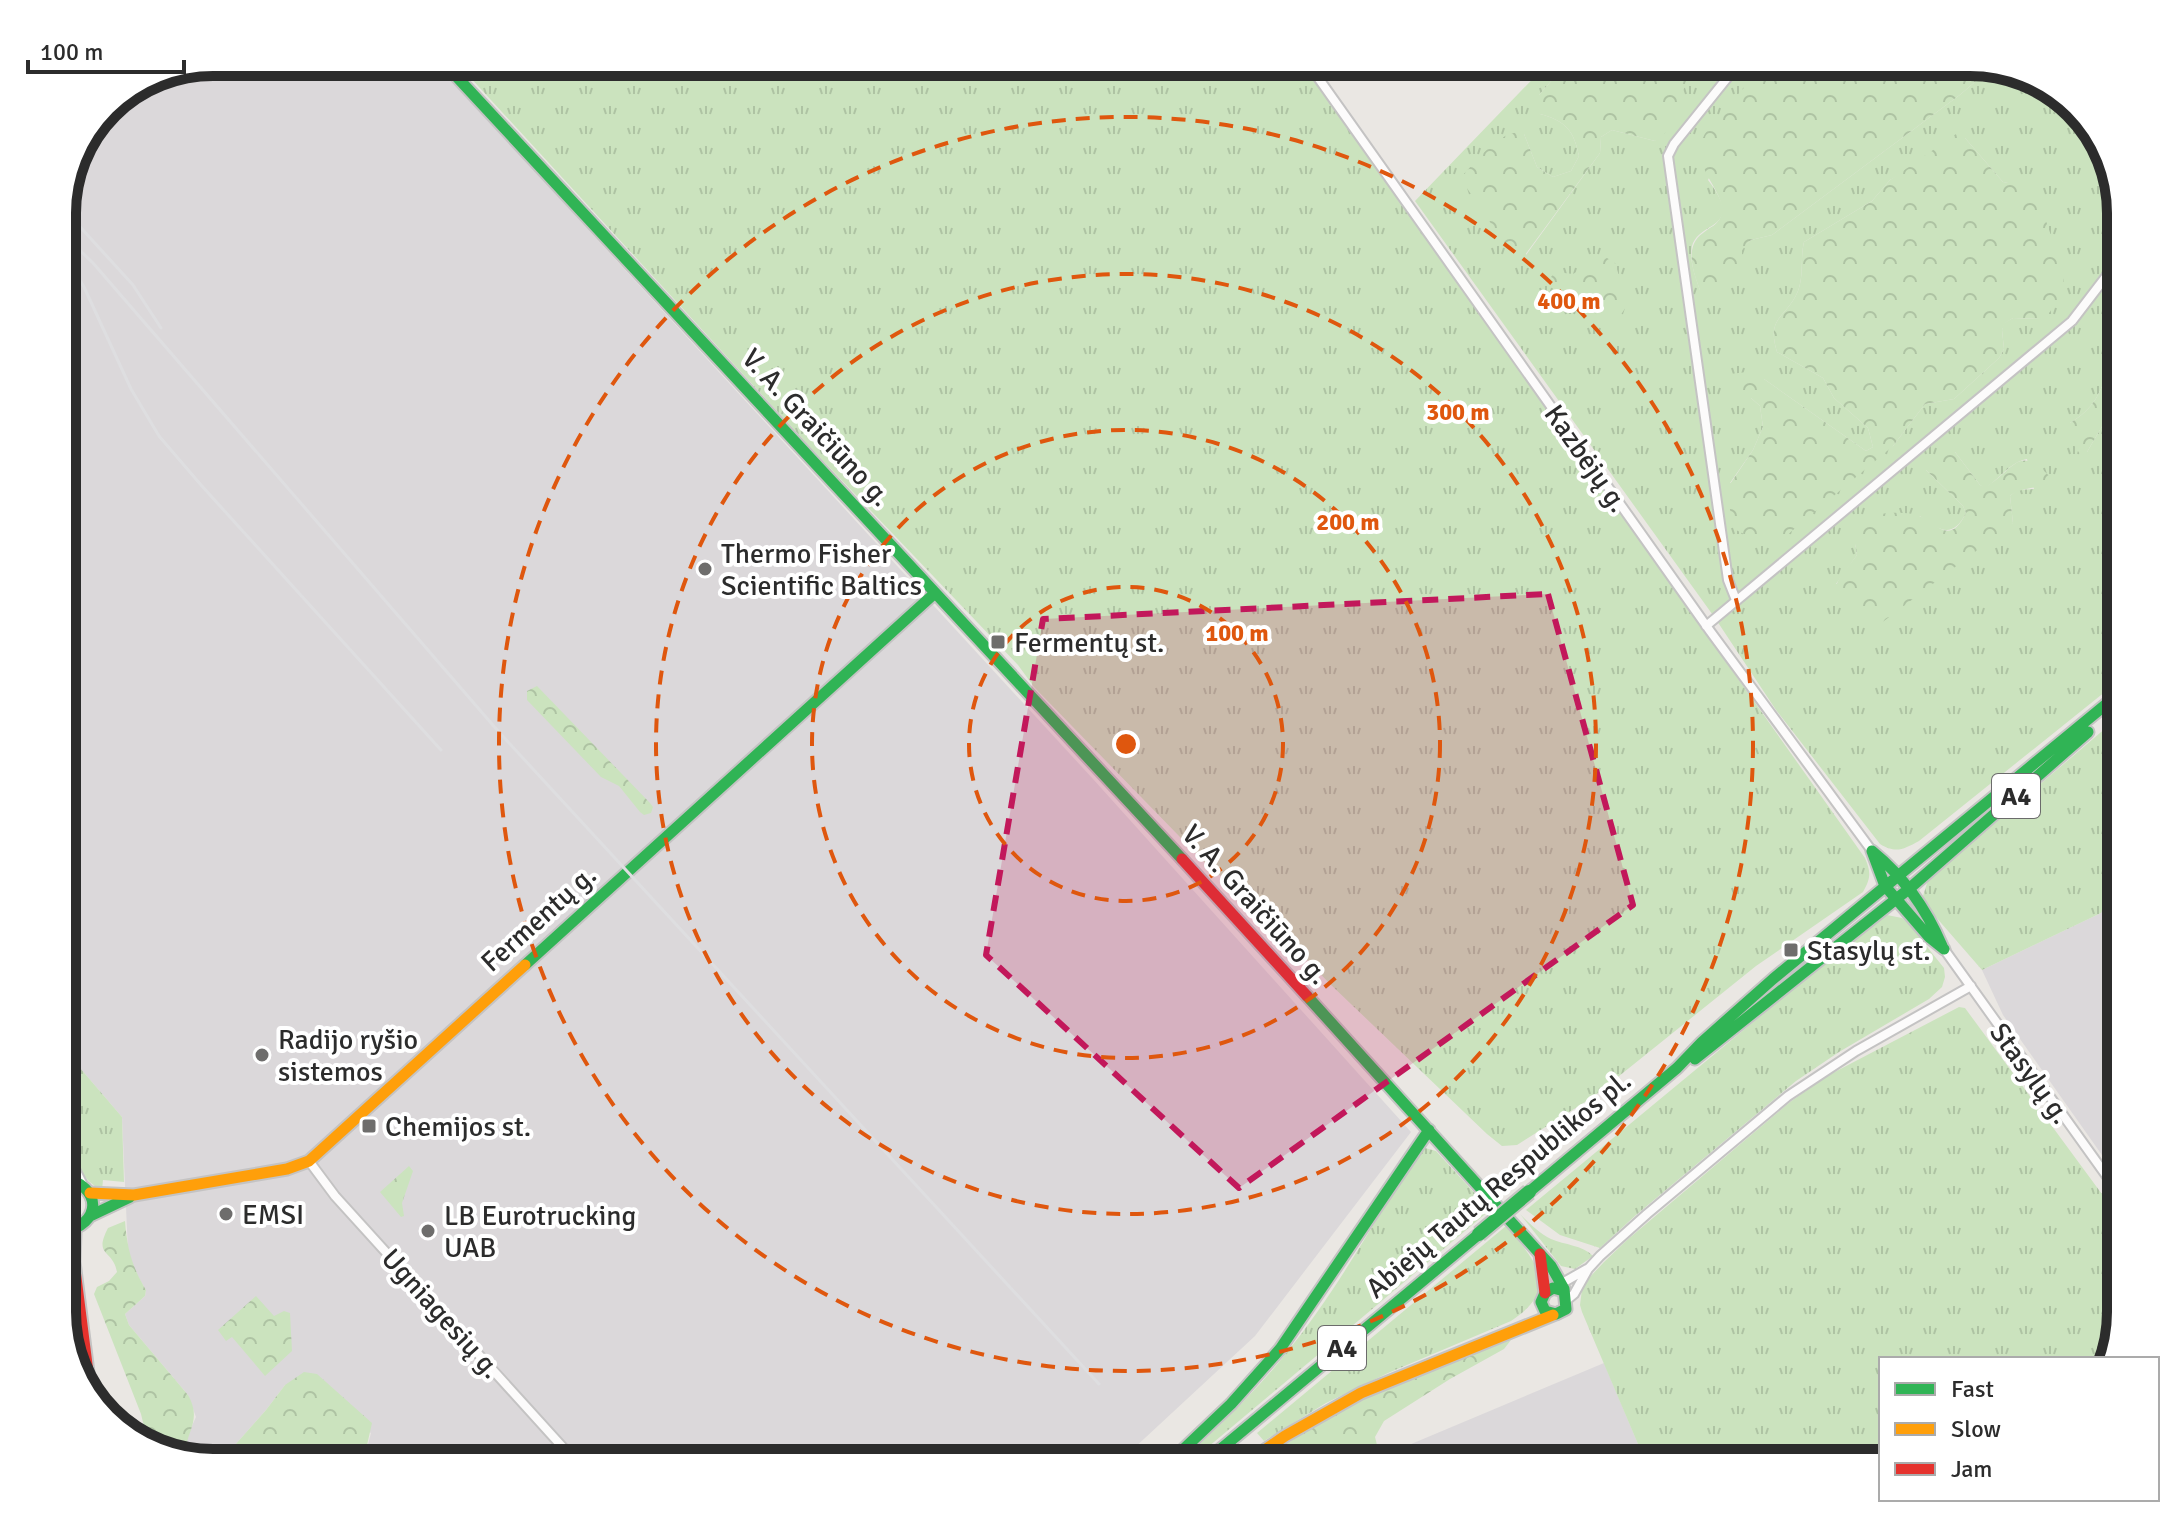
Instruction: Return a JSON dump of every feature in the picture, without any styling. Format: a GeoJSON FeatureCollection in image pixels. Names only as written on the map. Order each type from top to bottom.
{"type":"FeatureCollection","features":[{"type":"Feature","properties":{"kind":"main road","name":"V. A. Graičiūno g."},"geometry":{"type":"LineString","coordinates":[[456,76],[1429,1130],[1539,1254],[1544,1274],[1558,1291],[1542,1307],[1553,1315]]}},
{"type":"Feature","properties":{"kind":"main road","name":"Fermentų g."},"geometry":{"type":"LineString","coordinates":[[76,1226],[134,1195],[287,1169],[309,1161],[935,593]]}},
{"type":"Feature","properties":{"kind":"main road","name":"Abiejų Tautų Respublikos pl."},"geometry":{"type":"LineString","coordinates":[[1221,1449],[1677,1068],[1737,1010],[2107,704]]}},
{"type":"Feature","properties":{"kind":"main road","name":"Abiejų Tautų Respublikos pl."},"geometry":{"type":"LineString","coordinates":[[1677,1068],[1713,1046],[1910,888],[2107,715]]}},
{"type":"Feature","properties":{"kind":"main road"},"geometry":{"type":"LineString","coordinates":[[1872,851],[1910,888],[1944,949]]}},
{"type":"Feature","properties":{"kind":"main road"},"geometry":{"type":"LineString","coordinates":[[1872,851],[1885,886],[1929,937],[1944,949]]}},
{"type":"Feature","properties":{"kind":"main road"},"geometry":{"type":"LineString","coordinates":[[1184,1449],[1231,1404],[1280,1349],[1429,1130]]}},
{"type":"Feature","properties":{"kind":"main road","name":"Fermentų g."},"geometry":{"type":"LineString","coordinates":[[76,1184],[134,1195]]}},
{"type":"Feature","properties":{"kind":"main road"},"geometry":{"type":"LineString","coordinates":[[86,1188],[93,1205],[90,1216]]}},
{"type":"Feature","properties":{"kind":"main road"},"geometry":{"type":"LineString","coordinates":[[76,1278],[87,1367]]}},
{"type":"Feature","properties":{"kind":"main road"},"geometry":{"type":"LineString","coordinates":[[1266,1449],[1361,1393],[1566,1309],[1558,1291]]}},
{"type":"Feature","properties":{"kind":"street","name":"Kazbėjų g."},"geometry":{"type":"LineString","coordinates":[[1317,76],[1706,626],[1872,851]]}},
{"type":"Feature","properties":{"kind":"street"},"geometry":{"type":"LineString","coordinates":[[1729,76],[1674,144],[1668,156],[1728,580],[1736,600]]}},
{"type":"Feature","properties":{"kind":"street"},"geometry":{"type":"LineString","coordinates":[[1706,626],[2072,321],[2107,275]]}},
{"type":"Feature","properties":{"kind":"street","name":"Stasylų g."},"geometry":{"type":"LineString","coordinates":[[1944,949],[2107,1176]]}},
{"type":"Feature","properties":{"kind":"street"},"geometry":{"type":"LineString","coordinates":[[1558,1291],[1588,1269],[1647,1214],[1788,1096],[1856,1051],[1971,986]]}},
{"type":"Feature","properties":{"kind":"street","name":"Ugniagesių g."},"geometry":{"type":"LineString","coordinates":[[309,1161],[335,1196],[564,1449]]}},
{"type":"Feature","properties":{"kind":"street"},"geometry":{"type":"LineString","coordinates":[[76,1170],[86,1188]]}},
{"type":"Feature","properties":{"kind":"street"},"geometry":{"type":"LineString","coordinates":[[1558,1291],[1574,1294],[1588,1269]]}},
{"type":"Feature","properties":{"kind":"highlighted area"},"geometry":{"type":"Polygon","coordinates":[[[1548,594],[1633,905],[1239,1188],[986,955],[1043,619],[1548,594]]]}},
{"type":"Feature","properties":{"kind":"shaded area"},"geometry":{"type":"Polygon","coordinates":[[[213,76],[447,76],[1093,779],[1411,1132],[1255,1336],[1133,1449],[367,1449],[371,1433],[285,1385],[231,1449],[213,1449],[186,1446],[196,1417],[188,1395],[129,1325],[125,1314],[145,1296],[146,1290],[128,1252],[122,1117],[76,1063],[76,204],[81,178],[90,153],[104,130],[123,110],[145,94],[169,83],[213,76]]]}},
{"type":"Feature","properties":{"kind":"shaded area"},"geometry":{"type":"Polygon","coordinates":[[[2107,900],[2107,1162],[2003,1015],[1982,970],[2101,913],[2107,900]]]}},
{"type":"Feature","properties":{"kind":"shaded area"},"geometry":{"type":"Polygon","coordinates":[[[1604,1363],[1640,1449],[1399,1449],[1604,1363]]]}},
{"type":"Feature","properties":{"kind":"green space"},"geometry":{"type":"Polygon","coordinates":[[[469,76],[1311,76],[1865,858],[1868,883],[1863,892],[1756,966],[1593,1097],[1517,1145],[1502,1146],[1329,983],[1233,882],[1215,873],[1034,687],[1018,665],[810,447],[469,76]]]}},
{"type":"Feature","properties":{"kind":"green space"},"geometry":{"type":"Polygon","coordinates":[[[1536,76],[1556,76],[1539,95],[1540,114],[1567,128],[1579,156],[1571,171],[1553,177],[1537,167],[1524,134],[1526,255],[1600,153],[1601,137],[1612,130],[1655,141],[1688,76],[1818,76],[1759,77],[1708,180],[1723,208],[1717,222],[1696,238],[1692,246],[1694,274],[1700,290],[1751,240],[1772,235],[1961,94],[1978,77],[2014,83],[2046,99],[2084,137],[2093,153],[2106,195],[2107,373],[2096,399],[2070,423],[2087,452],[2107,418],[2107,690],[1919,841],[1900,849],[1891,849],[1880,844],[1776,710],[1715,618],[1415,201],[1536,76]],[[1965,138],[1890,180],[1872,201],[1804,242],[1798,291],[1779,318],[1774,331],[1777,352],[1823,378],[1834,398],[1868,428],[1873,447],[1866,451],[1764,379],[1751,398],[1760,406],[1763,427],[1753,450],[1730,483],[1893,446],[1925,404],[1954,399],[1999,358],[2004,349],[2004,323],[2013,318],[2041,319],[2008,183],[2003,182],[1965,138]],[[1955,452],[1926,470],[1963,506],[1966,513],[1961,521],[1956,527],[1945,530],[1920,516],[1855,544],[1857,555],[1836,584],[2013,523],[2010,496],[2017,490],[2034,489],[2027,459],[2015,464],[1985,488],[1955,452]]]}},
{"type":"Feature","properties":{"kind":"green space"},"geometry":{"type":"Polygon","coordinates":[[[1556,76],[1689,76],[1665,133],[1655,141],[1612,130],[1601,137],[1600,153],[1525,255],[1516,260],[1460,178],[1498,140],[1516,133],[1524,134],[1537,167],[1553,177],[1571,171],[1579,156],[1574,140],[1562,124],[1540,114],[1537,109],[1539,95],[1556,76]]]}},
{"type":"Feature","properties":{"kind":"green space"},"geometry":{"type":"Polygon","coordinates":[[[1768,77],[1978,77],[1961,94],[1772,235],[1751,240],[1742,250],[1742,261],[1712,290],[1700,290],[1692,252],[1697,238],[1718,222],[1722,207],[1702,162],[1704,135],[1749,82],[1768,77]]]}},
{"type":"Feature","properties":{"kind":"green space"},"geometry":{"type":"Polygon","coordinates":[[[1956,134],[1965,138],[2003,182],[2022,183],[2037,195],[2064,273],[2063,289],[2050,312],[2041,319],[2013,318],[2005,323],[2002,330],[2004,349],[1999,358],[1954,399],[1925,404],[1893,446],[1780,541],[1760,542],[1736,530],[1729,506],[1730,484],[1753,450],[1763,427],[1760,406],[1751,398],[1734,396],[1724,381],[1730,374],[1747,372],[1764,379],[1866,451],[1873,447],[1868,428],[1834,398],[1823,378],[1777,352],[1774,331],[1779,318],[1798,291],[1804,242],[1872,201],[1890,180],[1956,134]]]}},
{"type":"Feature","properties":{"kind":"green space"},"geometry":{"type":"Polygon","coordinates":[[[1607,258],[1615,263],[1628,304],[1620,316],[1606,321],[1552,283],[1551,277],[1555,272],[1573,274],[1607,258]]]}},
{"type":"Feature","properties":{"kind":"green space"},"geometry":{"type":"Polygon","coordinates":[[[2107,372],[2107,418],[2087,452],[2080,454],[2067,435],[2070,423],[2091,406],[2107,372]]]}},
{"type":"Feature","properties":{"kind":"green space"},"geometry":{"type":"Polygon","coordinates":[[[1955,452],[1980,485],[1985,487],[2023,461],[2030,461],[2049,476],[2048,484],[2010,496],[2013,523],[1880,624],[1847,612],[1837,598],[1836,590],[1838,581],[1857,555],[1855,544],[1846,531],[1849,523],[1872,515],[1901,513],[1916,515],[1948,531],[1953,529],[1966,513],[1963,506],[1926,470],[1926,463],[1943,453],[1955,452]]]}},
{"type":"Feature","properties":{"kind":"green space"},"geometry":{"type":"Polygon","coordinates":[[[537,686],[650,803],[653,807],[651,813],[644,815],[619,786],[601,777],[527,700],[527,691],[537,686]]]}},
{"type":"Feature","properties":{"kind":"green space"},"geometry":{"type":"Polygon","coordinates":[[[2107,727],[2107,900],[2101,913],[1982,970],[1928,908],[1923,896],[1928,880],[2107,727]]]}},
{"type":"Feature","properties":{"kind":"green space"},"geometry":{"type":"Polygon","coordinates":[[[1887,915],[1902,918],[1908,923],[1944,968],[1942,987],[1929,999],[1796,1081],[1600,1248],[1560,1235],[1526,1210],[1879,918],[1887,915]]]}},
{"type":"Feature","properties":{"kind":"green space"},"geometry":{"type":"Polygon","coordinates":[[[1959,1007],[1965,1008],[2107,1201],[2107,1312],[2100,1357],[1879,1357],[1879,1449],[1640,1449],[1582,1312],[1582,1289],[1627,1240],[1790,1102],[1827,1076],[1959,1007]]]}},
{"type":"Feature","properties":{"kind":"green space"},"geometry":{"type":"Polygon","coordinates":[[[76,1063],[122,1117],[124,1182],[103,1180],[102,1190],[87,1179],[77,1164],[76,1063]]]}},
{"type":"Feature","properties":{"kind":"green space"},"geometry":{"type":"Polygon","coordinates":[[[1425,1148],[1436,1151],[1490,1210],[1206,1449],[1195,1449],[1249,1396],[1305,1329],[1419,1151],[1425,1148]]]}},
{"type":"Feature","properties":{"kind":"green space"},"geometry":{"type":"Polygon","coordinates":[[[409,1166],[413,1171],[402,1203],[404,1216],[401,1217],[380,1192],[409,1166]]]}},
{"type":"Feature","properties":{"kind":"green space"},"geometry":{"type":"Polygon","coordinates":[[[1520,1214],[1547,1237],[1579,1247],[1593,1256],[1575,1269],[1561,1266],[1520,1214]]]}},
{"type":"Feature","properties":{"kind":"green space"},"geometry":{"type":"Polygon","coordinates":[[[125,1221],[131,1257],[146,1290],[145,1296],[125,1314],[129,1325],[188,1395],[192,1404],[194,1418],[186,1446],[161,1439],[145,1430],[94,1294],[97,1287],[117,1272],[103,1249],[108,1228],[125,1221]]]}},
{"type":"Feature","properties":{"kind":"green space"},"geometry":{"type":"Polygon","coordinates":[[[1506,1226],[1534,1263],[1538,1274],[1536,1297],[1526,1309],[1511,1321],[1326,1403],[1264,1441],[1257,1433],[1506,1226]]]}},
{"type":"Feature","properties":{"kind":"green space"},"geometry":{"type":"Polygon","coordinates":[[[256,1296],[274,1316],[284,1311],[290,1313],[292,1351],[265,1376],[232,1337],[226,1341],[218,1330],[256,1296]]]}},
{"type":"Feature","properties":{"kind":"green space"},"geometry":{"type":"Polygon","coordinates":[[[1511,1340],[1504,1349],[1384,1421],[1375,1437],[1378,1449],[1279,1449],[1333,1414],[1398,1382],[1511,1340]]]}},
{"type":"Feature","properties":{"kind":"green space"},"geometry":{"type":"Polygon","coordinates":[[[304,1372],[317,1374],[372,1423],[366,1449],[231,1449],[285,1385],[304,1372]]]}},
{"type":"Feature","properties":{"kind":"railway"},"geometry":{"type":"LineString","coordinates":[[76,222],[133,285],[161,328]]}},
{"type":"Feature","properties":{"kind":"railway"},"geometry":{"type":"LineString","coordinates":[[76,247],[498,731],[1099,1384]]}},
{"type":"Feature","properties":{"kind":"railway"},"geometry":{"type":"LineString","coordinates":[[76,274],[131,389],[159,436],[441,750]]}},
{"type":"Feature","properties":{"kind":"traffic: fast"},"geometry":{"type":"LineString","coordinates":[[456,76],[1182,859]]}},
{"type":"Feature","properties":{"kind":"traffic: fast"},"geometry":{"type":"LineString","coordinates":[[525,965],[935,593]]}},
{"type":"Feature","properties":{"kind":"traffic: fast"},"geometry":{"type":"LineString","coordinates":[[1529,1192],[1677,1068],[1773,979],[2107,704]]}},
{"type":"Feature","properties":{"kind":"traffic: fast"},"geometry":{"type":"LineString","coordinates":[[1695,1059],[1910,888],[2088,732]]}},
{"type":"Feature","properties":{"kind":"traffic: fast"},"geometry":{"type":"LineString","coordinates":[[1872,851],[1885,886],[1929,937],[1944,949]]}},
{"type":"Feature","properties":{"kind":"traffic: fast"},"geometry":{"type":"LineString","coordinates":[[1872,851],[1913,894],[1942,946]]}},
{"type":"Feature","properties":{"kind":"traffic: fast"},"geometry":{"type":"LineString","coordinates":[[1307,996],[1551,1266],[1564,1289],[1566,1309],[1556,1314],[1545,1311],[1541,1302],[1545,1293],[1553,1288],[1564,1291]]}},
{"type":"Feature","properties":{"kind":"traffic: fast"},"geometry":{"type":"LineString","coordinates":[[1184,1449],[1231,1404],[1280,1349],[1429,1130]]}},
{"type":"Feature","properties":{"kind":"traffic: fast"},"geometry":{"type":"LineString","coordinates":[[76,1183],[85,1188],[93,1205],[85,1222],[76,1227]]}},
{"type":"Feature","properties":{"kind":"traffic: fast"},"geometry":{"type":"LineString","coordinates":[[1479,1234],[1529,1192]]}},
{"type":"Feature","properties":{"kind":"traffic: fast"},"geometry":{"type":"LineString","coordinates":[[90,1216],[130,1197]]}},
{"type":"Feature","properties":{"kind":"traffic: fast"},"geometry":{"type":"LineString","coordinates":[[1221,1449],[1479,1234]]}},
{"type":"Feature","properties":{"kind":"traffic: slow"},"geometry":{"type":"LineString","coordinates":[[90,1193],[134,1195],[287,1169],[309,1161],[525,965]]}},
{"type":"Feature","properties":{"kind":"traffic: slow"},"geometry":{"type":"LineString","coordinates":[[1266,1449],[1361,1393],[1553,1315]]}},
{"type":"Feature","properties":{"kind":"traffic: jam"},"geometry":{"type":"LineString","coordinates":[[1182,859],[1307,996]]}},
{"type":"Feature","properties":{"kind":"traffic: jam"},"geometry":{"type":"LineString","coordinates":[[1540,1254],[1545,1293]]}},
{"type":"Feature","properties":{"kind":"traffic: jam"},"geometry":{"type":"LineString","coordinates":[[76,1278],[87,1367]]}},
{"type":"Feature","properties":{"kind":"place","name":"Thermo Fisher Scientific Baltics"},"geometry":{"type":"Point","coordinates":[705,569]}},
{"type":"Feature","properties":{"kind":"place","name":"Fermentų st."},"geometry":{"type":"Point","coordinates":[998,642]}},
{"type":"Feature","properties":{"kind":"place","name":"Stasylų st."},"geometry":{"type":"Point","coordinates":[1791,950]}},
{"type":"Feature","properties":{"kind":"place","name":"Radijo ryšio sistemos"},"geometry":{"type":"Point","coordinates":[262,1055]}},
{"type":"Feature","properties":{"kind":"place","name":"Chemijos st."},"geometry":{"type":"Point","coordinates":[369,1126]}},
{"type":"Feature","properties":{"kind":"place","name":"EMSI"},"geometry":{"type":"Point","coordinates":[226,1214]}},
{"type":"Feature","properties":{"kind":"place","name":"LB Eurotrucking UAB"},"geometry":{"type":"Point","coordinates":[428,1231]}}]}
